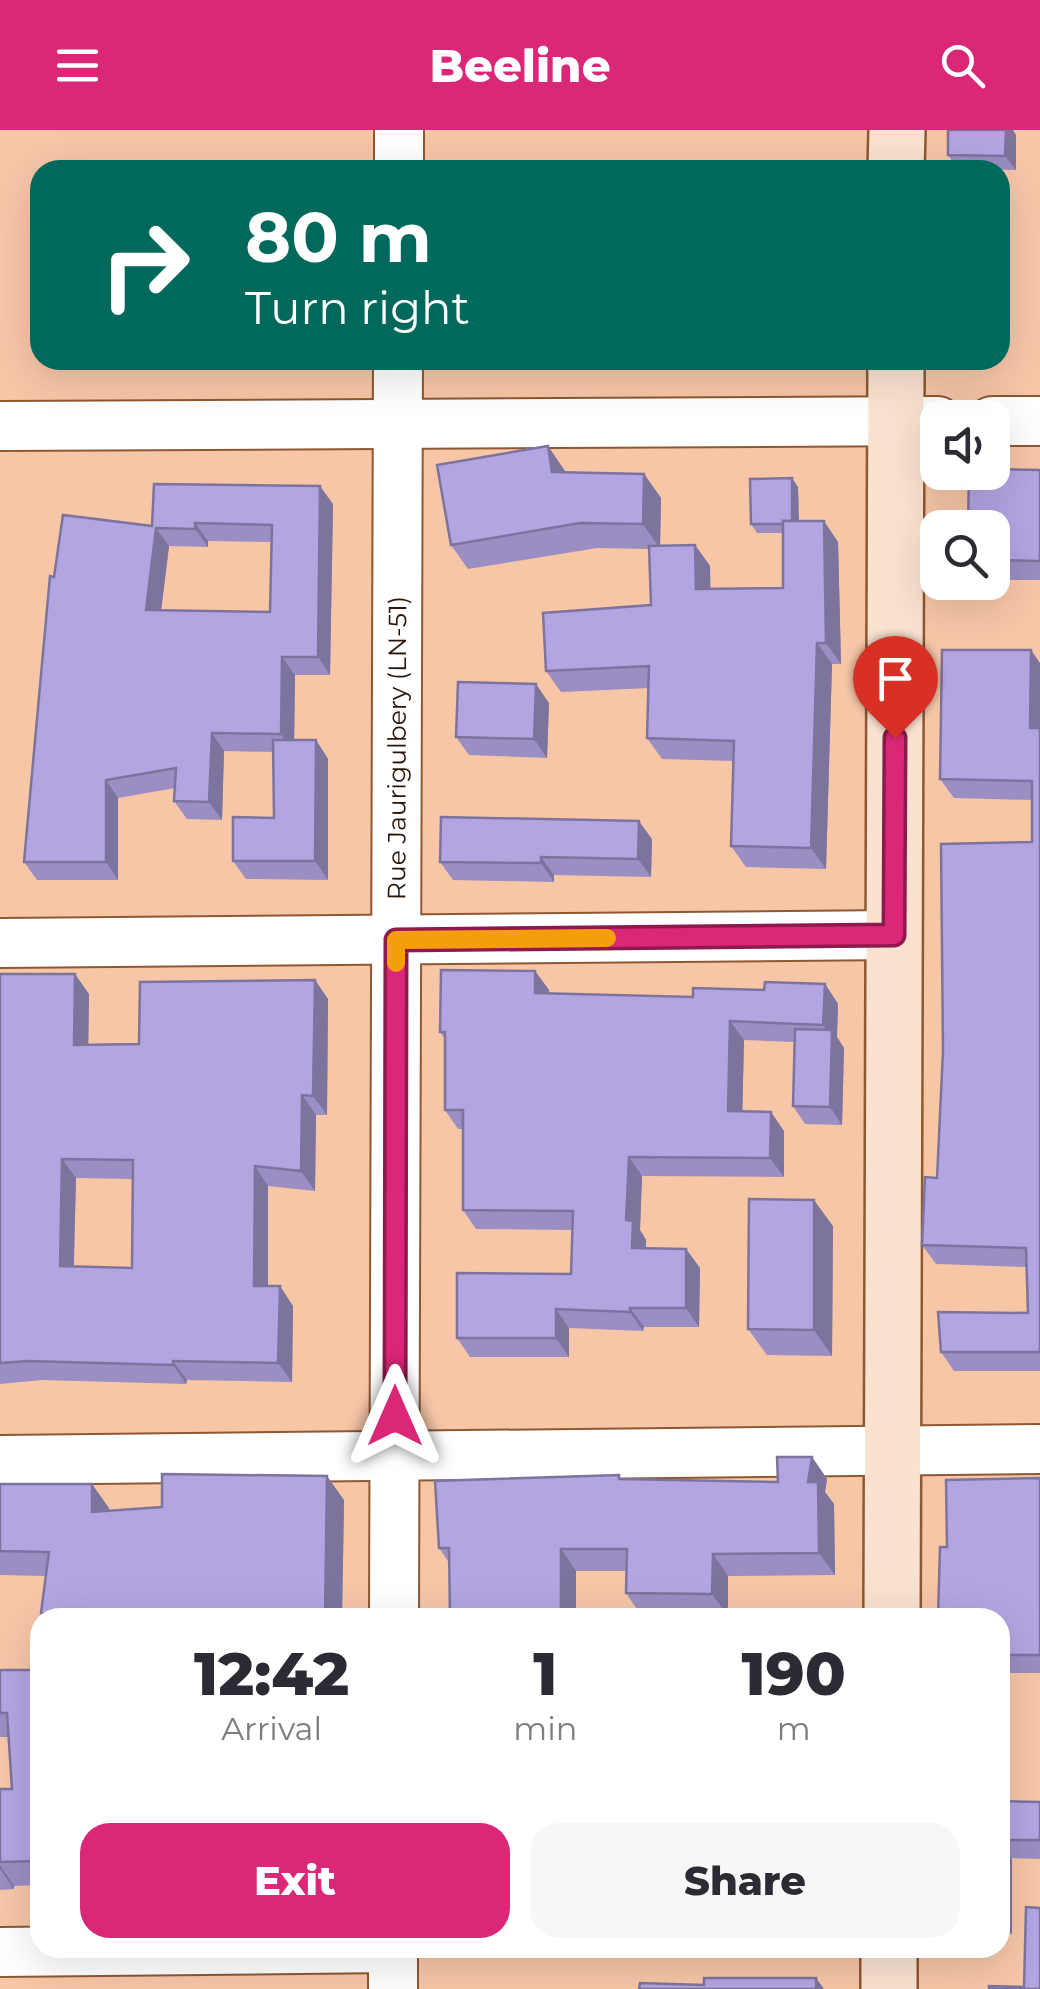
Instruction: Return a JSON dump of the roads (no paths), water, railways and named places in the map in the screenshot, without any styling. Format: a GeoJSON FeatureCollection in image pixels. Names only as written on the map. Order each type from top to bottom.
{"type":"FeatureCollection","features":[{"type":"Feature","properties":{"kind":"street"},"geometry":{"type":"LineString","coordinates":[[399,130],[399,160]]}},
{"type":"Feature","properties":{"kind":"street"},"geometry":{"type":"LineString","coordinates":[[896,130],[896,160]]}},
{"type":"Feature","properties":{"kind":"street","name":"Rue Jaurigulbery (LN-51)"},"geometry":{"type":"LineString","coordinates":[[394,1608],[398,370]]}},
{"type":"Feature","properties":{"kind":"street"},"geometry":{"type":"LineString","coordinates":[[892,1608],[894,935],[917,422],[899,370]]}},
{"type":"Feature","properties":{"kind":"street"},"geometry":{"type":"LineString","coordinates":[[1010,421],[1040,421]]}},
{"type":"Feature","properties":{"kind":"street"},"geometry":{"type":"LineString","coordinates":[[0,426],[917,422]]}},
{"type":"Feature","properties":{"kind":"street"},"geometry":{"type":"LineString","coordinates":[[0,943],[894,935]]}},
{"type":"Feature","properties":{"kind":"street"},"geometry":{"type":"LineString","coordinates":[[0,1460],[1040,1449]]}},
{"type":"Feature","properties":{"kind":"street"},"geometry":{"type":"LineString","coordinates":[[0,1952],[30,1952]]}},
{"type":"Feature","properties":{"kind":"street"},"geometry":{"type":"LineString","coordinates":[[393,1958],[393,1989]]}},
{"type":"Feature","properties":{"kind":"street"},"geometry":{"type":"LineString","coordinates":[[889,1958],[889,1989]]}}]}
